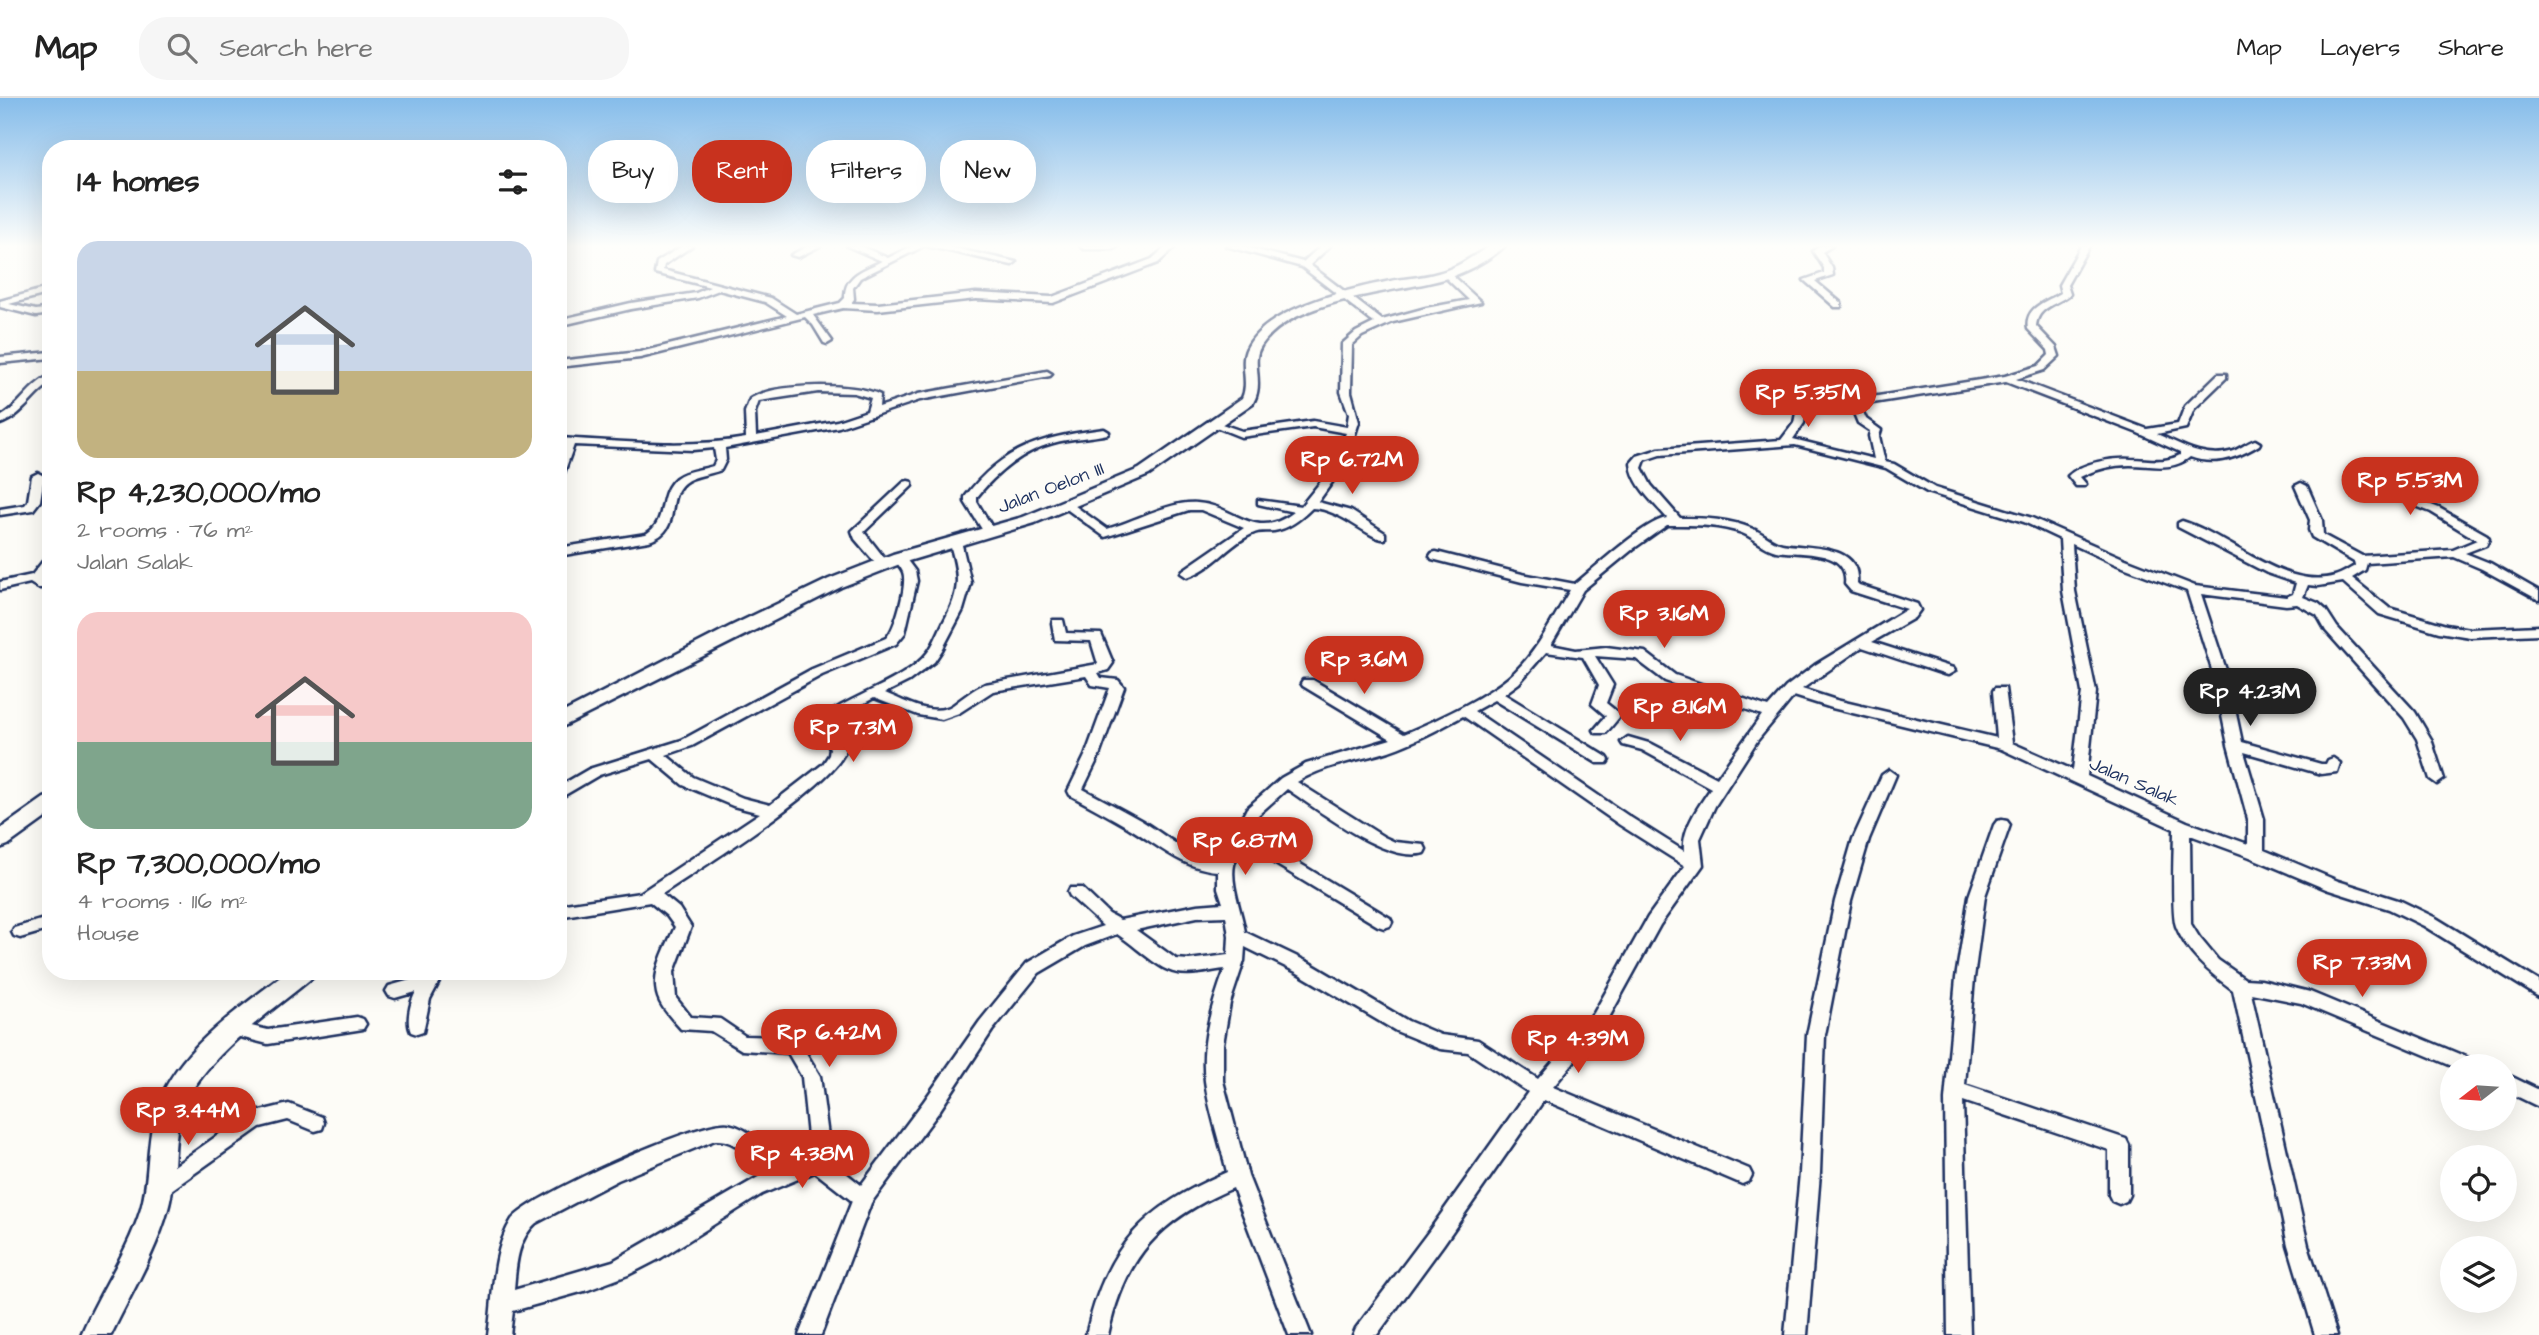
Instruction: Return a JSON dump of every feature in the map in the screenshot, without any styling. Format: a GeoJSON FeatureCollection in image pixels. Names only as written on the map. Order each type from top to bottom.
{"type":"FeatureCollection","features":[{"type":"Feature","properties":{"kind":"street"},"geometry":{"type":"LineString","coordinates":[[567,321],[645,304]]}},
{"type":"Feature","properties":{"kind":"street"},"geometry":{"type":"LineString","coordinates":[[774,304],[793,316]]}},
{"type":"Feature","properties":{"kind":"street"},"geometry":{"type":"LineString","coordinates":[[567,363],[640,355],[844,304],[878,307],[907,304]]}},
{"type":"Feature","properties":{"kind":"street","name":"Jalan Oelon III"},"geometry":{"type":"LineString","coordinates":[[567,718],[737,630],[835,583],[899,558],[989,532],[1067,505],[1144,472],[1216,425],[1252,395],[1254,389],[1250,358],[1257,341],[1291,317],[1329,304]]}},
{"type":"Feature","properties":{"kind":"street"},"geometry":{"type":"LineString","coordinates":[[1356,304],[1383,325]]}},
{"type":"Feature","properties":{"kind":"street"},"geometry":{"type":"LineString","coordinates":[[1067,505],[1105,533],[1195,506],[1254,528],[1272,527],[1306,508],[1342,462],[1351,439],[1354,418],[1346,393],[1347,344],[1363,332],[1383,325],[1422,312],[1463,304]]}},
{"type":"Feature","properties":{"kind":"street"},"geometry":{"type":"LineString","coordinates":[[1786,441],[1804,411],[2007,379],[2041,368],[2054,356],[2053,349],[2031,327],[2034,312],[2044,304]]}},
{"type":"Feature","properties":{"kind":"street"},"geometry":{"type":"LineString","coordinates":[[0,305],[42,312]]}},
{"type":"Feature","properties":{"kind":"street"},"geometry":{"type":"LineString","coordinates":[[806,313],[817,324],[827,341]]}},
{"type":"Feature","properties":{"kind":"street"},"geometry":{"type":"LineString","coordinates":[[0,360],[42,356]]}},
{"type":"Feature","properties":{"kind":"street"},"geometry":{"type":"LineString","coordinates":[[567,441],[648,446],[719,445],[839,424],[918,397],[1047,374]]}},
{"type":"Feature","properties":{"kind":"street"},"geometry":{"type":"LineString","coordinates":[[2142,431],[2159,432],[2182,426],[2189,408],[2222,376]]}},
{"type":"Feature","properties":{"kind":"street"},"geometry":{"type":"LineString","coordinates":[[2007,379],[2185,450],[2214,458],[2237,454],[2255,443]]}},
{"type":"Feature","properties":{"kind":"street"},"geometry":{"type":"LineString","coordinates":[[0,421],[12,415],[33,390],[42,384]]}},
{"type":"Feature","properties":{"kind":"street"},"geometry":{"type":"LineString","coordinates":[[751,440],[751,405],[755,399],[768,395],[811,389],[868,392],[876,397],[872,413]]}},
{"type":"Feature","properties":{"kind":"street"},"geometry":{"type":"LineString","coordinates":[[1854,402],[1862,421],[1876,430],[1874,436],[1880,462]]}},
{"type":"Feature","properties":{"kind":"street"},"geometry":{"type":"LineString","coordinates":[[1216,425],[1241,433],[1313,424],[1351,431]]}},
{"type":"Feature","properties":{"kind":"street"},"geometry":{"type":"LineString","coordinates":[[989,532],[971,502],[971,497],[980,485],[1042,442],[1104,432]]}},
{"type":"Feature","properties":{"kind":"street"},"geometry":{"type":"LineString","coordinates":[[1675,520],[1638,474],[1636,463],[1641,458],[1659,452],[1786,441],[1880,462],[1931,489],[2028,520],[2193,589],[2250,598],[2295,600],[2314,606],[2326,614],[2331,628],[2410,715],[2424,739],[2437,779]]}},
{"type":"Feature","properties":{"kind":"street"},"geometry":{"type":"LineString","coordinates":[[567,551],[649,537],[658,533],[664,528],[674,486],[684,478],[717,468],[720,460],[719,445]]}},
{"type":"Feature","properties":{"kind":"street"},"geometry":{"type":"LineString","coordinates":[[2080,484],[2074,476],[2085,471],[2129,462],[2169,465],[2185,456],[2185,450]]}},
{"type":"Feature","properties":{"kind":"street"},"geometry":{"type":"LineString","coordinates":[[0,512],[29,508],[34,501],[38,476]]}},
{"type":"Feature","properties":{"kind":"street"},"geometry":{"type":"LineString","coordinates":[[883,564],[859,536],[858,531],[908,484]]}},
{"type":"Feature","properties":{"kind":"street"},"geometry":{"type":"LineString","coordinates":[[2301,486],[2316,520],[2315,534],[2326,543],[2360,560],[2455,553],[2482,542],[2483,538],[2435,510],[2371,485]]}},
{"type":"Feature","properties":{"kind":"street"},"geometry":{"type":"LineString","coordinates":[[1262,502],[1306,508],[1331,505],[1342,509],[1381,536]]}},
{"type":"Feature","properties":{"kind":"street"},"geometry":{"type":"LineString","coordinates":[[1300,1335],[1238,1176],[1214,1081],[1214,1044],[1221,1003],[1236,961],[1237,936],[1233,909],[1226,888],[1226,865],[1252,812],[1286,782],[1324,762],[1377,749],[1427,730],[1494,695],[1514,680],[1543,647],[1578,588],[1655,527],[1675,520],[1720,522],[1748,531],[1776,547],[1826,552],[1845,561],[1852,574],[1851,584],[1855,587],[1914,608],[1909,615],[1830,661],[1791,690],[1771,713],[1703,811],[1692,838],[1691,849],[1695,865]]}},
{"type":"Feature","properties":{"kind":"street"},"geometry":{"type":"LineString","coordinates":[[2182,525],[2302,583],[2344,577],[2361,567],[2360,560]]}},
{"type":"Feature","properties":{"kind":"street"},"geometry":{"type":"LineString","coordinates":[[1187,573],[1205,565],[1226,544],[1254,528]]}},
{"type":"Feature","properties":{"kind":"street"},"geometry":{"type":"LineString","coordinates":[[2066,538],[2069,591],[2089,692],[2079,780]]}},
{"type":"Feature","properties":{"kind":"street"},"geometry":{"type":"LineString","coordinates":[[567,910],[622,903],[652,894],[772,811],[828,767],[837,756],[837,746],[825,735],[823,723],[908,676],[929,659],[940,645],[967,587],[956,541]]}},
{"type":"Feature","properties":{"kind":"street"},"geometry":{"type":"LineString","coordinates":[[2455,553],[2486,566],[2539,596]]}},
{"type":"Feature","properties":{"kind":"street"},"geometry":{"type":"LineString","coordinates":[[1436,556],[1522,578],[1578,588]]}},
{"type":"Feature","properties":{"kind":"street"},"geometry":{"type":"LineString","coordinates":[[567,788],[594,772],[657,754],[699,737],[817,672],[896,638],[911,581],[909,571],[899,558]]}},
{"type":"Feature","properties":{"kind":"street"},"geometry":{"type":"LineString","coordinates":[[0,586],[34,578],[42,569]]}},
{"type":"Feature","properties":{"kind":"street"},"geometry":{"type":"LineString","coordinates":[[2344,577],[2384,611],[2444,629],[2470,633],[2539,630]]}},
{"type":"Feature","properties":{"kind":"street"},"geometry":{"type":"LineString","coordinates":[[34,578],[38,584],[42,584]]}},
{"type":"Feature","properties":{"kind":"street"},"geometry":{"type":"LineString","coordinates":[[2295,600],[2300,594],[2302,583]]}},
{"type":"Feature","properties":{"kind":"street"},"geometry":{"type":"LineString","coordinates":[[2193,589],[2221,676],[2235,745],[2256,819],[2256,853]]}},
{"type":"Feature","properties":{"kind":"street"},"geometry":{"type":"LineString","coordinates":[[876,694],[938,716],[949,713],[973,695],[990,687],[1104,667],[1106,663],[1096,637],[1060,637],[1058,623]]}},
{"type":"Feature","properties":{"kind":"street"},"geometry":{"type":"LineString","coordinates":[[1863,643],[1948,671]]}},
{"type":"Feature","properties":{"kind":"street"},"geometry":{"type":"LineString","coordinates":[[1543,647],[1576,654],[1606,651],[1644,656],[1670,678],[1771,713]]}},
{"type":"Feature","properties":{"kind":"street"},"geometry":{"type":"LineString","coordinates":[[1587,653],[1606,685],[1600,704],[1614,715],[1601,730]]}},
{"type":"Feature","properties":{"kind":"street"},"geometry":{"type":"LineString","coordinates":[[1090,671],[1097,682],[1113,683],[1117,687],[1089,763],[1075,792],[1139,827],[1174,851],[1201,862],[1226,865]]}},
{"type":"Feature","properties":{"kind":"street"},"geometry":{"type":"LineString","coordinates":[[1308,683],[1402,739]]}},
{"type":"Feature","properties":{"kind":"street","name":"Jalan Salak"},"geometry":{"type":"LineString","coordinates":[[1791,690],[1832,704],[2005,745],[2182,826],[2183,924],[2193,942],[2213,965],[2241,986]]}},
{"type":"Feature","properties":{"kind":"street"},"geometry":{"type":"LineString","coordinates":[[2000,691],[2005,745]]}},
{"type":"Feature","properties":{"kind":"street"},"geometry":{"type":"LineString","coordinates":[[1494,695],[1602,760]]}},
{"type":"Feature","properties":{"kind":"street"},"geometry":{"type":"LineString","coordinates":[[1465,711],[1625,821],[1695,865]]}},
{"type":"Feature","properties":{"kind":"street"},"geometry":{"type":"LineString","coordinates":[[1628,742],[1647,747],[1721,786]]}},
{"type":"Feature","properties":{"kind":"street"},"geometry":{"type":"LineString","coordinates":[[2235,745],[2321,769],[2332,769],[2333,763]]}},
{"type":"Feature","properties":{"kind":"street"},"geometry":{"type":"LineString","coordinates":[[657,754],[688,782],[738,802],[772,811]]}},
{"type":"Feature","properties":{"kind":"street"},"geometry":{"type":"LineString","coordinates":[[1796,1335],[1810,1173],[1816,1035],[1843,901],[1861,839],[1889,775]]}},
{"type":"Feature","properties":{"kind":"street"},"geometry":{"type":"LineString","coordinates":[[1286,782],[1379,841],[1393,847],[1418,849]]}},
{"type":"Feature","properties":{"kind":"street"},"geometry":{"type":"LineString","coordinates":[[0,840],[42,810]]}},
{"type":"Feature","properties":{"kind":"street"},"geometry":{"type":"LineString","coordinates":[[1959,1335],[1955,1090],[1965,978],[1977,896],[2002,825]]}},
{"type":"Feature","properties":{"kind":"street"},"geometry":{"type":"LineString","coordinates":[[2182,826],[2418,916],[2539,990]]}},
{"type":"Feature","properties":{"kind":"street"},"geometry":{"type":"LineString","coordinates":[[1240,835],[1384,922]]}},
{"type":"Feature","properties":{"kind":"street"},"geometry":{"type":"LineString","coordinates":[[1364,1335],[1540,1090],[1600,1018],[1654,921],[1695,865]]}},
{"type":"Feature","properties":{"kind":"street"},"geometry":{"type":"LineString","coordinates":[[1076,892],[1103,918],[1139,939],[1172,965],[1189,967],[1236,961]]}},
{"type":"Feature","properties":{"kind":"street"},"geometry":{"type":"LineString","coordinates":[[652,894],[673,912],[683,927],[665,972],[668,1002],[682,1021],[698,1025],[714,1024],[742,1042],[783,1044],[794,1048],[811,1076],[818,1136],[817,1162]]}},
{"type":"Feature","properties":{"kind":"street"},"geometry":{"type":"LineString","coordinates":[[810,1335],[863,1198],[1020,981],[1050,956],[1089,937],[1118,927],[1186,913],[1233,909]]}},
{"type":"Feature","properties":{"kind":"street"},"geometry":{"type":"LineString","coordinates":[[20,932],[42,926]]}},
{"type":"Feature","properties":{"kind":"street"},"geometry":{"type":"LineString","coordinates":[[1237,936],[1302,967],[1402,1026],[1440,1042],[1472,1045],[1540,1090],[1742,1175]]}},
{"type":"Feature","properties":{"kind":"street"},"geometry":{"type":"LineString","coordinates":[[96,1335],[155,1210],[168,1113],[174,1096],[185,1080],[234,1029],[294,980]]}},
{"type":"Feature","properties":{"kind":"street"},"geometry":{"type":"LineString","coordinates":[[395,990],[422,980]]}},
{"type":"Feature","properties":{"kind":"street"},"geometry":{"type":"LineString","coordinates":[[417,1027],[421,998],[431,980]]}},
{"type":"Feature","properties":{"kind":"street"},"geometry":{"type":"LineString","coordinates":[[2326,1335],[2298,1245],[2241,986],[2261,987],[2304,996],[2442,1054]]}},
{"type":"Feature","properties":{"kind":"street"},"geometry":{"type":"LineString","coordinates":[[234,1029],[268,1037],[357,1024]]}},
{"type":"Feature","properties":{"kind":"street"},"geometry":{"type":"LineString","coordinates":[[2517,1088],[2539,1099]]}},
{"type":"Feature","properties":{"kind":"street"},"geometry":{"type":"LineString","coordinates":[[1955,1090],[2119,1145],[2119,1195]]}},
{"type":"Feature","properties":{"kind":"street"},"geometry":{"type":"LineString","coordinates":[[160,1187],[255,1120],[289,1112],[315,1123]]}},
{"type":"Feature","properties":{"kind":"street"},"geometry":{"type":"LineString","coordinates":[[499,1335],[507,1264],[519,1225],[534,1212],[605,1178],[717,1132],[738,1135],[756,1151],[773,1179]]}},
{"type":"Feature","properties":{"kind":"street"},"geometry":{"type":"LineString","coordinates":[[817,1162],[863,1198]]}},
{"type":"Feature","properties":{"kind":"street"},"geometry":{"type":"LineString","coordinates":[[504,1303],[610,1273],[686,1232],[742,1193],[817,1162]]}},
{"type":"Feature","properties":{"kind":"street"},"geometry":{"type":"LineString","coordinates":[[1097,1335],[1101,1308],[1111,1281],[1142,1237],[1168,1211],[1191,1196],[1238,1176]]}}]}
